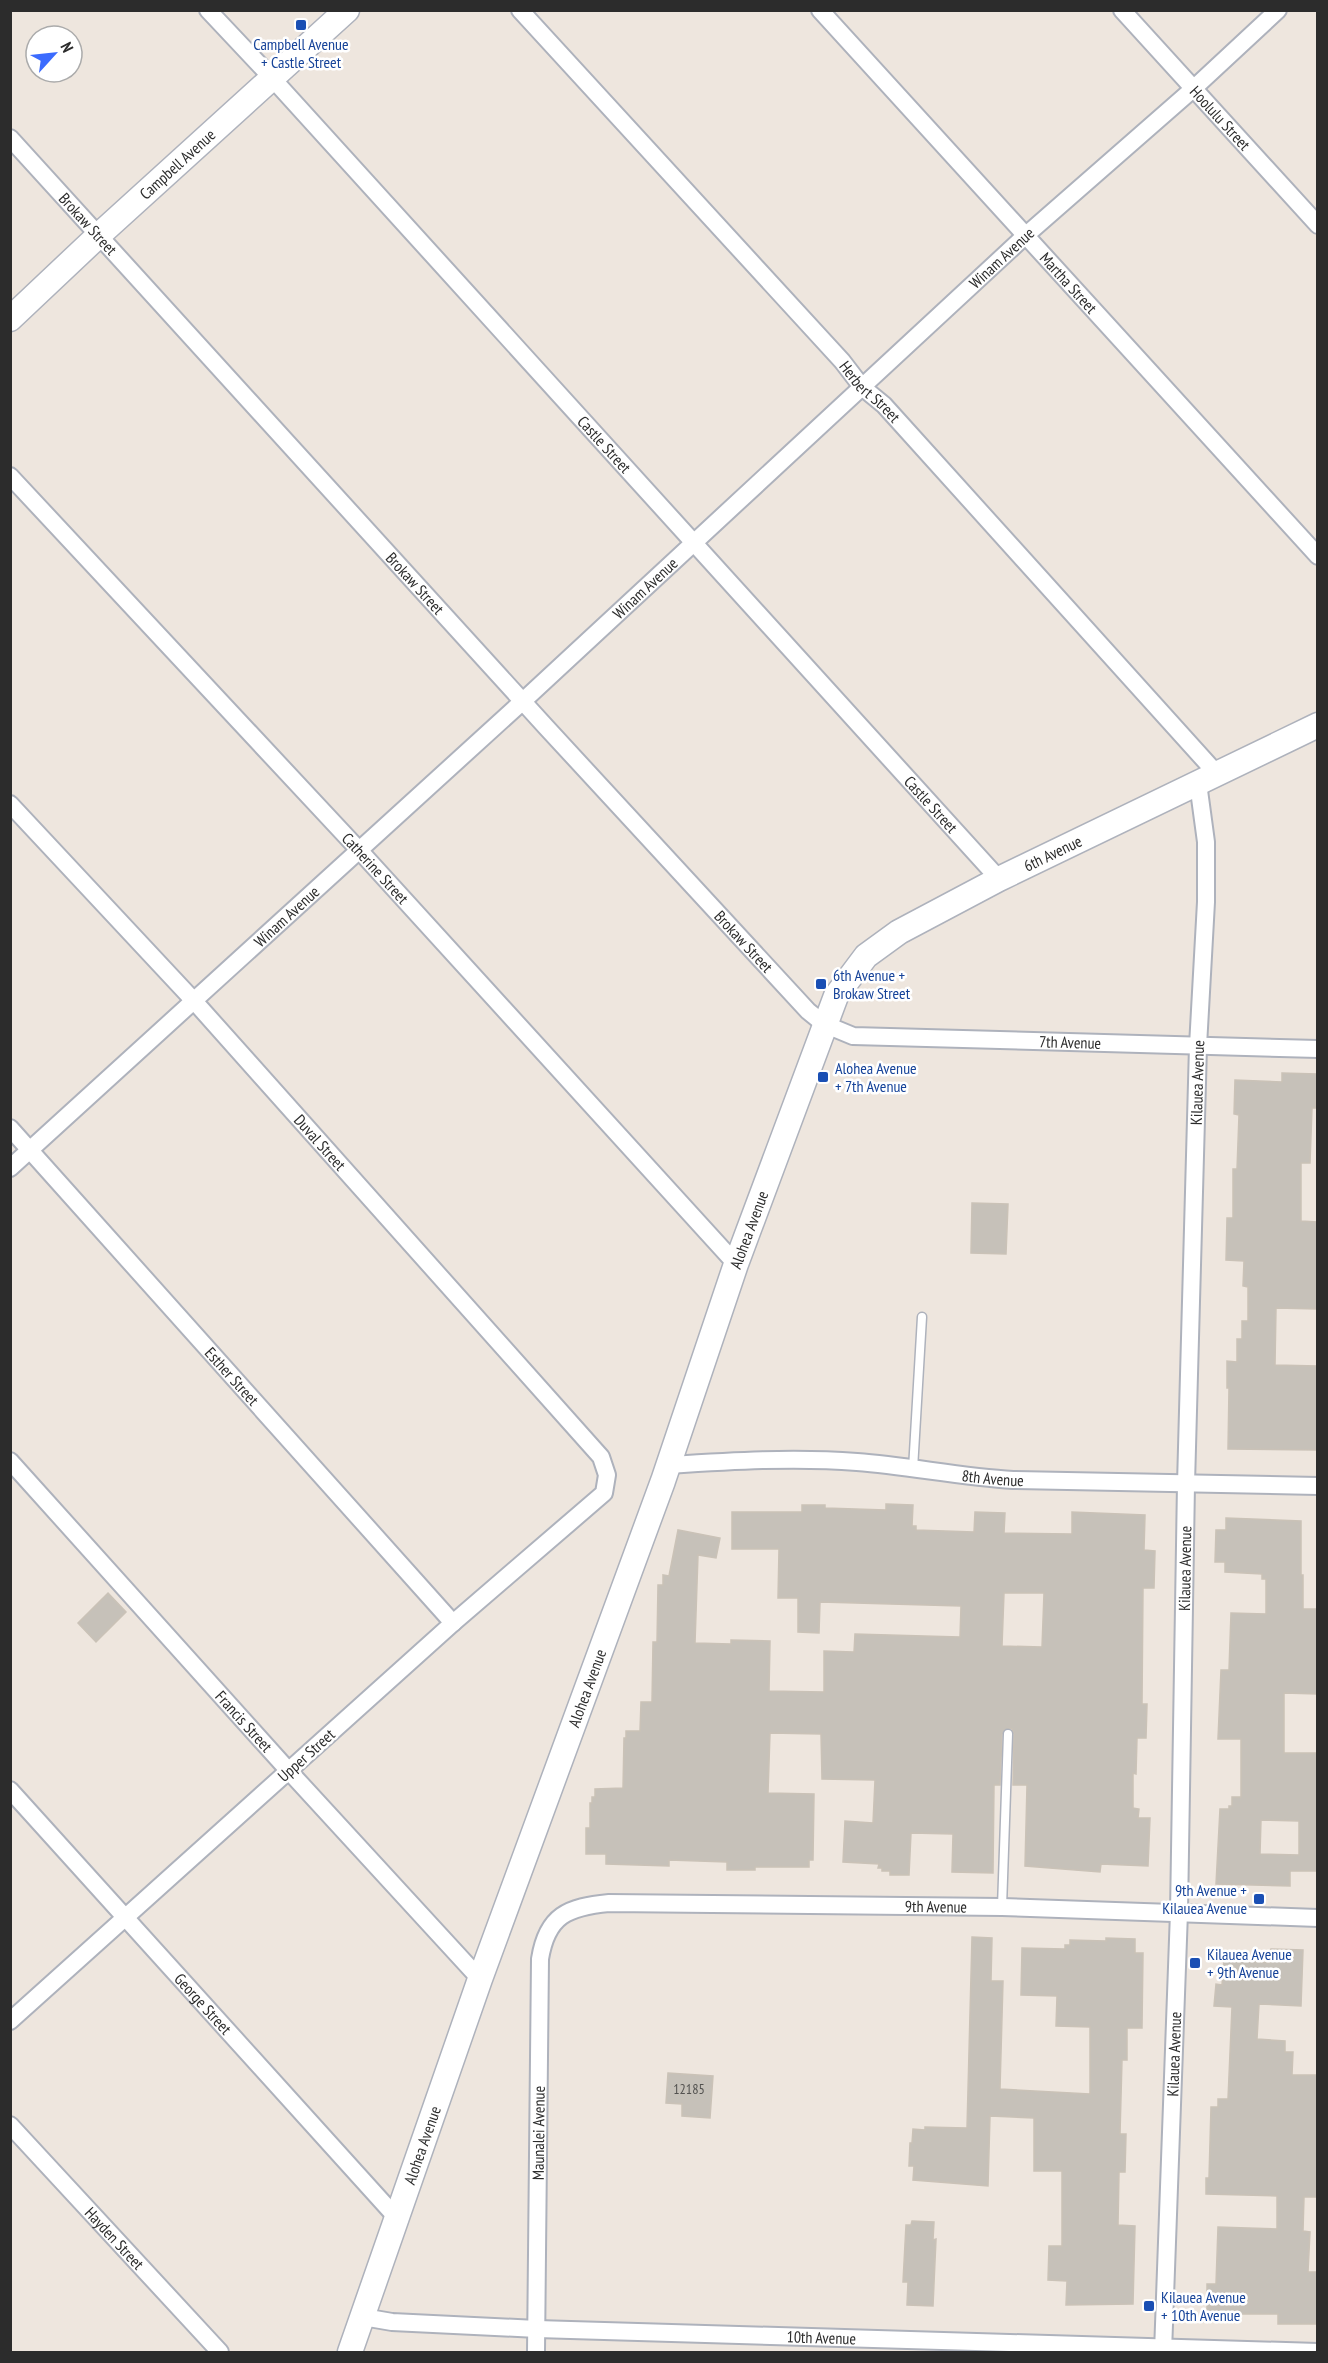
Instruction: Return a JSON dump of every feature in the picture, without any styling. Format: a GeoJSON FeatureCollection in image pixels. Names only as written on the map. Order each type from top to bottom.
{"type":"FeatureCollection","features":[{"type":"Feature","properties":{"kind":"street","name":"Castle Street"},"geometry":{"type":"LineString","coordinates":[[208,10],[999,879]]}},
{"type":"Feature","properties":{"kind":"street","name":"Campbell Avenue"},"geometry":{"type":"LineString","coordinates":[[10,319],[347,10]]}},
{"type":"Feature","properties":{"kind":"street","name":"Herbert Street"},"geometry":{"type":"LineString","coordinates":[[520,10],[842,361],[862,387],[884,405],[1208,779]]}},
{"type":"Feature","properties":{"kind":"street","name":"Martha Street"},"geometry":{"type":"LineString","coordinates":[[820,10],[1317,556]]}},
{"type":"Feature","properties":{"kind":"street","name":"Hoolulu Street"},"geometry":{"type":"LineString","coordinates":[[1122,10],[1317,225]]}},
{"type":"Feature","properties":{"kind":"street","name":"Winam Avenue"},"geometry":{"type":"LineString","coordinates":[[10,1168],[523,701],[1025,236],[1193,89],[1278,10]]}},
{"type":"Feature","properties":{"kind":"street","name":"Brokaw Street"},"geometry":{"type":"LineString","coordinates":[[10,138],[523,701],[808,1011],[824,1024]]}},
{"type":"Feature","properties":{"kind":"street","name":"Catherine Street"},"geometry":{"type":"LineString","coordinates":[[10,476],[359,850],[736,1264]]}},
{"type":"Feature","properties":{"kind":"street","name":"6th Avenue"},"geometry":{"type":"LineString","coordinates":[[824,1024],[836,996],[866,956],[898,932],[999,879],[1317,725]]}},
{"type":"Feature","properties":{"kind":"street","name":"Kilauea Avenue"},"geometry":{"type":"LineString","coordinates":[[1163,2349],[1179,1912],[1186,1484],[1198,1046],[1206,902],[1208,779]]}},
{"type":"Feature","properties":{"kind":"street","name":"Duval Street"},"geometry":{"type":"LineString","coordinates":[[10,804],[195,1002],[601,1457],[608,1476],[604,1493]]}},
{"type":"Feature","properties":{"kind":"street","name":"7th Avenue"},"geometry":{"type":"LineString","coordinates":[[824,1024],[853,1036],[1317,1049]]}},
{"type":"Feature","properties":{"kind":"street","name":"Alohea Avenue"},"geometry":{"type":"LineString","coordinates":[[350,2352],[480,1979],[668,1465],[736,1264],[824,1024]]}},
{"type":"Feature","properties":{"kind":"street","name":"Esther Street"},"geometry":{"type":"LineString","coordinates":[[10,1128],[453,1623]]}},
{"type":"Feature","properties":{"kind":"street","name":"8th Avenue"},"geometry":{"type":"LineString","coordinates":[[668,1465],[804,1460],[858,1462],[975,1478],[1013,1480],[1317,1486]]}},
{"type":"Feature","properties":{"kind":"street","name":"Francis Street"},"geometry":{"type":"LineString","coordinates":[[10,1461],[480,1979]]}},
{"type":"Feature","properties":{"kind":"street","name":"Upper Street"},"geometry":{"type":"LineString","coordinates":[[10,2021],[453,1623],[604,1493]]}},
{"type":"Feature","properties":{"kind":"street","name":"George Street"},"geometry":{"type":"LineString","coordinates":[[10,1790],[396,2217]]}},
{"type":"Feature","properties":{"kind":"street","name":"9th Avenue"},"geometry":{"type":"LineString","coordinates":[[558,1918],[572,1909],[609,1903],[1002,1907],[1317,1918]]}},
{"type":"Feature","properties":{"kind":"street","name":"Maunalei Avenue"},"geometry":{"type":"LineString","coordinates":[[536,2352],[540,1959],[549,1929],[558,1918]]}},
{"type":"Feature","properties":{"kind":"street","name":"Hayden Street"},"geometry":{"type":"LineString","coordinates":[[10,2125],[220,2352]]}},
{"type":"Feature","properties":{"kind":"street","name":"10th Avenue"},"geometry":{"type":"LineString","coordinates":[[363,2317],[392,2322],[537,2329],[1317,2352]]}},
{"type":"Feature","properties":{"kind":"lane"},"geometry":{"type":"LineString","coordinates":[[914,1469],[922,1317]]}},
{"type":"Feature","properties":{"kind":"lane"},"geometry":{"type":"LineString","coordinates":[[1002,1907],[1008,1734]]}},
{"type":"Feature","properties":{"kind":"building"},"geometry":{"type":"Polygon","coordinates":[[[1282,1073],[1317,1074],[1316,1108],[1312,1108],[1310,1163],[1301,1163],[1301,1221],[1317,1222],[1317,1309],[1276,1308],[1275,1365],[1317,1366],[1317,1450],[1228,1449],[1227,1361],[1237,1362],[1237,1339],[1242,1339],[1242,1321],[1248,1321],[1248,1287],[1243,1286],[1244,1261],[1226,1260],[1227,1218],[1233,1218],[1233,1169],[1237,1169],[1239,1115],[1234,1114],[1235,1080],[1282,1082],[1282,1073]]]}},
{"type":"Feature","properties":{"kind":"building"},"geometry":{"type":"Polygon","coordinates":[[[972,1203],[1008,1204],[1006,1254],[971,1253],[972,1203]]]}},
{"type":"Feature","properties":{"kind":"building"},"geometry":{"type":"Polygon","coordinates":[[[886,1504],[913,1505],[912,1526],[916,1526],[916,1530],[974,1532],[975,1512],[1005,1513],[1004,1533],[1072,1534],[1072,1512],[1145,1515],[1144,1550],[1155,1551],[1154,1588],[1143,1588],[1142,1704],[1147,1704],[1146,1738],[1137,1738],[1136,1774],[1133,1773],[1133,1808],[1139,1809],[1138,1818],[1150,1818],[1148,1866],[1101,1864],[1100,1872],[1025,1866],[1027,1785],[1013,1785],[1014,1734],[1012,1729],[1008,1728],[1002,1734],[1000,1785],[994,1785],[993,1873],[952,1872],[953,1834],[911,1833],[909,1875],[890,1875],[890,1871],[882,1871],[882,1868],[878,1868],[879,1864],[843,1862],[845,1821],[873,1823],[875,1780],[822,1779],[821,1734],[770,1733],[768,1793],[814,1794],[813,1860],[809,1860],[809,1867],[755,1867],[755,1870],[727,1870],[727,1862],[669,1860],[669,1866],[606,1864],[606,1854],[586,1854],[586,1828],[590,1828],[590,1803],[592,1803],[592,1797],[595,1797],[595,1789],[623,1788],[626,1731],[640,1731],[641,1702],[652,1702],[653,1642],[657,1642],[658,1585],[663,1585],[663,1575],[669,1576],[678,1530],[720,1538],[716,1558],[698,1555],[695,1643],[731,1644],[731,1640],[770,1641],[769,1691],[824,1692],[824,1651],[854,1652],[855,1634],[960,1637],[961,1606],[820,1602],[819,1633],[798,1632],[798,1598],[778,1598],[779,1549],[732,1549],[732,1512],[802,1512],[802,1505],[886,1510],[886,1504]],[[1004,1593],[1002,1646],[1042,1647],[1044,1593],[1004,1593]]]}},
{"type":"Feature","properties":{"kind":"building"},"geometry":{"type":"Polygon","coordinates":[[[1226,1518],[1301,1521],[1303,1609],[1317,1609],[1317,1694],[1284,1693],[1284,1753],[1317,1753],[1317,1871],[1290,1871],[1290,1886],[1216,1884],[1220,1809],[1229,1809],[1229,1806],[1232,1806],[1232,1797],[1241,1797],[1241,1739],[1218,1739],[1221,1670],[1229,1670],[1231,1613],[1266,1614],[1266,1579],[1262,1579],[1262,1574],[1225,1572],[1225,1562],[1215,1562],[1216,1530],[1226,1530],[1226,1518]],[[1261,1820],[1260,1854],[1299,1855],[1299,1821],[1261,1820]]]}},
{"type":"Feature","properties":{"kind":"building"},"geometry":{"type":"Polygon","coordinates":[[[108,1593],[126,1612],[96,1642],[78,1623],[108,1593]]]}},
{"type":"Feature","properties":{"kind":"building"},"geometry":{"type":"Polygon","coordinates":[[[972,1937],[992,1938],[991,1981],[1003,1981],[1000,2089],[1090,2094],[1090,2027],[1056,2026],[1057,1996],[1021,1995],[1022,1948],[1065,1949],[1065,1945],[1070,1945],[1070,1940],[1135,1939],[1135,1953],[1143,1953],[1142,2028],[1127,2028],[1127,2060],[1122,2060],[1120,2134],[1126,2134],[1125,2172],[1119,2172],[1118,2225],[1135,2226],[1133,2304],[1066,2305],[1067,2281],[1048,2280],[1049,2246],[1062,2246],[1062,2171],[1034,2171],[1034,2118],[990,2116],[988,2186],[913,2180],[914,2166],[909,2166],[913,2129],[967,2128],[972,1937]]]}},
{"type":"Feature","properties":{"kind":"building"},"geometry":{"type":"Polygon","coordinates":[[[1271,1949],[1303,1950],[1301,2006],[1259,2004],[1257,2039],[1285,2041],[1285,2052],[1293,2052],[1292,2075],[1317,2075],[1317,2197],[1304,2197],[1303,2231],[1310,2232],[1308,2272],[1317,2272],[1317,2324],[1278,2324],[1278,2314],[1207,2314],[1207,2284],[1216,2284],[1218,2227],[1277,2229],[1277,2196],[1206,2194],[1206,2178],[1209,2178],[1211,2107],[1218,2107],[1218,2099],[1228,2099],[1232,2007],[1214,2006],[1216,1984],[1222,1985],[1224,1959],[1270,1963],[1271,1949]]]}},
{"type":"Feature","properties":{"kind":"building"},"geometry":{"type":"Polygon","coordinates":[[[668,2073],[713,2076],[710,2118],[682,2116],[682,2104],[666,2103],[668,2073]]]}},
{"type":"Feature","properties":{"kind":"building"},"geometry":{"type":"Polygon","coordinates":[[[912,2221],[934,2222],[933,2240],[936,2239],[933,2306],[907,2305],[908,2282],[903,2282],[906,2225],[911,2225],[912,2221]]]}},
{"type":"Feature","properties":{"kind":"place","name":"Campbell Avenue + Castle Street"},"geometry":{"type":"Point","coordinates":[301,25]}},
{"type":"Feature","properties":{"kind":"place","name":"6th Avenue + Brokaw Street"},"geometry":{"type":"Point","coordinates":[821,984]}},
{"type":"Feature","properties":{"kind":"place","name":"Alohea Avenue + 7th Avenue"},"geometry":{"type":"Point","coordinates":[823,1077]}},
{"type":"Feature","properties":{"kind":"place","name":"9th Avenue + Kilauea Avenue"},"geometry":{"type":"Point","coordinates":[1259,1899]}},
{"type":"Feature","properties":{"kind":"place","name":"Kilauea Avenue + 9th Avenue"},"geometry":{"type":"Point","coordinates":[1195,1963]}},
{"type":"Feature","properties":{"kind":"place","name":"Kilauea Avenue + 10th Avenue"},"geometry":{"type":"Point","coordinates":[1149,2306]}}]}
